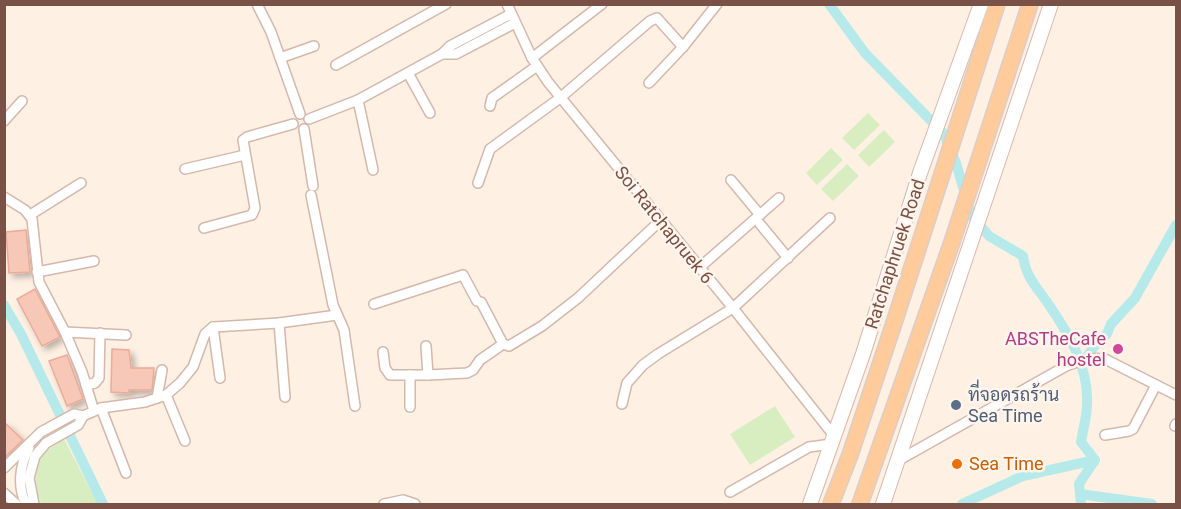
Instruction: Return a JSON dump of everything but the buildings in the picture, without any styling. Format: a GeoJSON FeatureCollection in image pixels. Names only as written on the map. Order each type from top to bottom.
{"type":"FeatureCollection","features":[{"type":"Feature","properties":{"kind":"main road","name":"Ratchaphruek Road"},"geometry":{"type":"LineString","coordinates":[[810,504],[863,354],[920,173],[981,4]]}},
{"type":"Feature","properties":{"kind":"main road","name":"Ratchaphruek Road"},"geometry":{"type":"LineString","coordinates":[[831,504],[891,334],[997,4]]}},
{"type":"Feature","properties":{"kind":"main road"},"geometry":{"type":"LineString","coordinates":[[860,504],[952,242],[1030,4]]}},
{"type":"Feature","properties":{"kind":"main road"},"geometry":{"type":"LineString","coordinates":[[883,504],[1051,4]]}},
{"type":"Feature","properties":{"kind":"street"},"geometry":{"type":"LineString","coordinates":[[257,4],[267,23],[280,58],[304,116],[309,125],[304,129],[297,129],[293,124],[294,117],[304,116],[358,100],[442,54],[450,46],[511,14]]}},
{"type":"Feature","properties":{"kind":"street"},"geometry":{"type":"LineString","coordinates":[[336,65],[446,4]]}},
{"type":"Feature","properties":{"kind":"street"},"geometry":{"type":"LineString","coordinates":[[490,106],[492,98],[602,4]]}},
{"type":"Feature","properties":{"kind":"street"},"geometry":{"type":"LineString","coordinates":[[649,83],[683,47],[717,4]]}},
{"type":"Feature","properties":{"kind":"street","name":"Soi Ratchapruek 6"},"geometry":{"type":"LineString","coordinates":[[511,14],[535,62],[560,98],[733,308],[833,441]]}},
{"type":"Feature","properties":{"kind":"street"},"geometry":{"type":"LineString","coordinates":[[478,183],[490,149],[560,98],[654,19],[657,18],[683,47]]}},
{"type":"Feature","properties":{"kind":"street"},"geometry":{"type":"LineString","coordinates":[[280,58],[314,46]]}},
{"type":"Feature","properties":{"kind":"street"},"geometry":{"type":"LineString","coordinates":[[408,73],[430,112]]}},
{"type":"Feature","properties":{"kind":"street"},"geometry":{"type":"LineString","coordinates":[[4,121],[22,100]]}},
{"type":"Feature","properties":{"kind":"street"},"geometry":{"type":"LineString","coordinates":[[358,100],[373,170]]}},
{"type":"Feature","properties":{"kind":"street"},"geometry":{"type":"LineString","coordinates":[[204,228],[249,217],[255,212],[243,140],[293,124]]}},
{"type":"Feature","properties":{"kind":"street"},"geometry":{"type":"LineString","coordinates":[[304,129],[312,190],[333,305],[344,330],[355,406]]}},
{"type":"Feature","properties":{"kind":"street"},"geometry":{"type":"LineString","coordinates":[[185,169],[245,155]]}},
{"type":"Feature","properties":{"kind":"street"},"geometry":{"type":"LineString","coordinates":[[731,180],[788,258]]}},
{"type":"Feature","properties":{"kind":"street"},"geometry":{"type":"LineString","coordinates":[[30,215],[81,183]]}},
{"type":"Feature","properties":{"kind":"street"},"geometry":{"type":"LineString","coordinates":[[699,268],[760,220],[779,198]]}},
{"type":"Feature","properties":{"kind":"street"},"geometry":{"type":"LineString","coordinates":[[7,199],[30,215],[33,223],[37,272],[42,291],[65,332],[126,473]]}},
{"type":"Feature","properties":{"kind":"street"},"geometry":{"type":"LineString","coordinates":[[622,404],[627,383],[643,365],[733,308],[830,218]]}},
{"type":"Feature","properties":{"kind":"street"},"geometry":{"type":"LineString","coordinates":[[374,303],[463,275],[477,301],[482,302],[503,344],[507,347],[542,326],[604,274],[661,220]]}},
{"type":"Feature","properties":{"kind":"street"},"geometry":{"type":"LineString","coordinates":[[37,272],[94,261]]}},
{"type":"Feature","properties":{"kind":"street"},"geometry":{"type":"LineString","coordinates":[[4,468],[41,432],[98,409],[146,402],[161,396],[180,383],[193,366],[205,334],[213,327],[279,323],[337,315]]}},
{"type":"Feature","properties":{"kind":"street"},"geometry":{"type":"LineString","coordinates":[[279,323],[285,397]]}},
{"type":"Feature","properties":{"kind":"street"},"geometry":{"type":"LineString","coordinates":[[213,327],[220,378]]}},
{"type":"Feature","properties":{"kind":"street"},"geometry":{"type":"LineString","coordinates":[[65,332],[126,334]]}},
{"type":"Feature","properties":{"kind":"street"},"geometry":{"type":"LineString","coordinates":[[86,385],[95,383],[99,378],[100,333]]}},
{"type":"Feature","properties":{"kind":"street"},"geometry":{"type":"LineString","coordinates":[[383,352],[385,368],[390,375],[466,373],[473,370],[486,356],[503,344]]}},
{"type":"Feature","properties":{"kind":"street"},"geometry":{"type":"LineString","coordinates":[[426,346],[428,375]]}},
{"type":"Feature","properties":{"kind":"street"},"geometry":{"type":"LineString","coordinates":[[899,460],[1066,366],[1077,362],[1099,358],[1110,361],[1176,395]]}},
{"type":"Feature","properties":{"kind":"street"},"geometry":{"type":"LineString","coordinates":[[162,370],[161,396],[185,441]]}},
{"type":"Feature","properties":{"kind":"street"},"geometry":{"type":"LineString","coordinates":[[410,375],[410,407]]}},
{"type":"Feature","properties":{"kind":"street"},"geometry":{"type":"LineString","coordinates":[[1105,435],[1133,429],[1156,385]]}},
{"type":"Feature","properties":{"kind":"street"},"geometry":{"type":"LineString","coordinates":[[34,504],[30,478],[35,456],[46,443],[78,418]]}},
{"type":"Feature","properties":{"kind":"street"},"geometry":{"type":"LineString","coordinates":[[26,504],[20,481],[23,459],[32,440]]}},
{"type":"Feature","properties":{"kind":"street"},"geometry":{"type":"LineString","coordinates":[[730,492],[809,447],[833,441]]}},
{"type":"Feature","properties":{"kind":"street"},"geometry":{"type":"LineString","coordinates":[[4,493],[16,504]]}},
{"type":"Feature","properties":{"kind":"street"},"geometry":{"type":"LineString","coordinates":[[384,504],[403,500],[415,504]]}},
{"type":"Feature","properties":{"kind":"green space"},"geometry":{"type":"Polygon","coordinates":[[[868,113],[880,125],[854,150],[842,138],[868,113]]]}},
{"type":"Feature","properties":{"kind":"green space"},"geometry":{"type":"Polygon","coordinates":[[[884,130],[895,142],[869,167],[858,155],[884,130]]]}},
{"type":"Feature","properties":{"kind":"green space"},"geometry":{"type":"Polygon","coordinates":[[[831,148],[843,160],[817,185],[806,173],[831,148]]]}},
{"type":"Feature","properties":{"kind":"green space"},"geometry":{"type":"Polygon","coordinates":[[[847,164],[859,176],[833,201],[821,189],[847,164]]]}},
{"type":"Feature","properties":{"kind":"green space"},"geometry":{"type":"Polygon","coordinates":[[[775,406],[795,437],[750,465],[730,434],[775,406]]]}},
{"type":"Feature","properties":{"kind":"green space"},"geometry":{"type":"Polygon","coordinates":[[[64,439],[98,504],[41,504],[36,483],[37,466],[46,452],[64,439]]]}},
{"type":"Feature","properties":{"kind":"waterway"},"geometry":{"type":"LineString","coordinates":[[829,4],[865,53],[944,134],[956,163],[971,215],[989,236],[1023,256],[1029,276],[1070,340],[1081,365],[1087,391],[1081,442],[1095,460],[1079,484],[1081,504]]}},
{"type":"Feature","properties":{"kind":"waterway"},"geometry":{"type":"LineString","coordinates":[[1081,365],[1098,341],[1107,334],[1111,324],[1135,298],[1176,225]]}},
{"type":"Feature","properties":{"kind":"waterway"},"geometry":{"type":"LineString","coordinates":[[4,305],[21,334],[103,504]]}},
{"type":"Feature","properties":{"kind":"waterway"},"geometry":{"type":"LineString","coordinates":[[962,504],[1023,476],[1095,460]]}},
{"type":"Feature","properties":{"kind":"waterway"},"geometry":{"type":"LineString","coordinates":[[1080,494],[1152,504]]}},
{"type":"Feature","properties":{"kind":"place","name":"ABSTheCafe hostel"},"geometry":{"type":"Point","coordinates":[1118,349]}},
{"type":"Feature","properties":{"kind":"place","name":"ที่จอดรถร้าน Sea Time"},"geometry":{"type":"Point","coordinates":[956,405]}},
{"type":"Feature","properties":{"kind":"place","name":"Sea Time"},"geometry":{"type":"Point","coordinates":[957,464]}}]}
